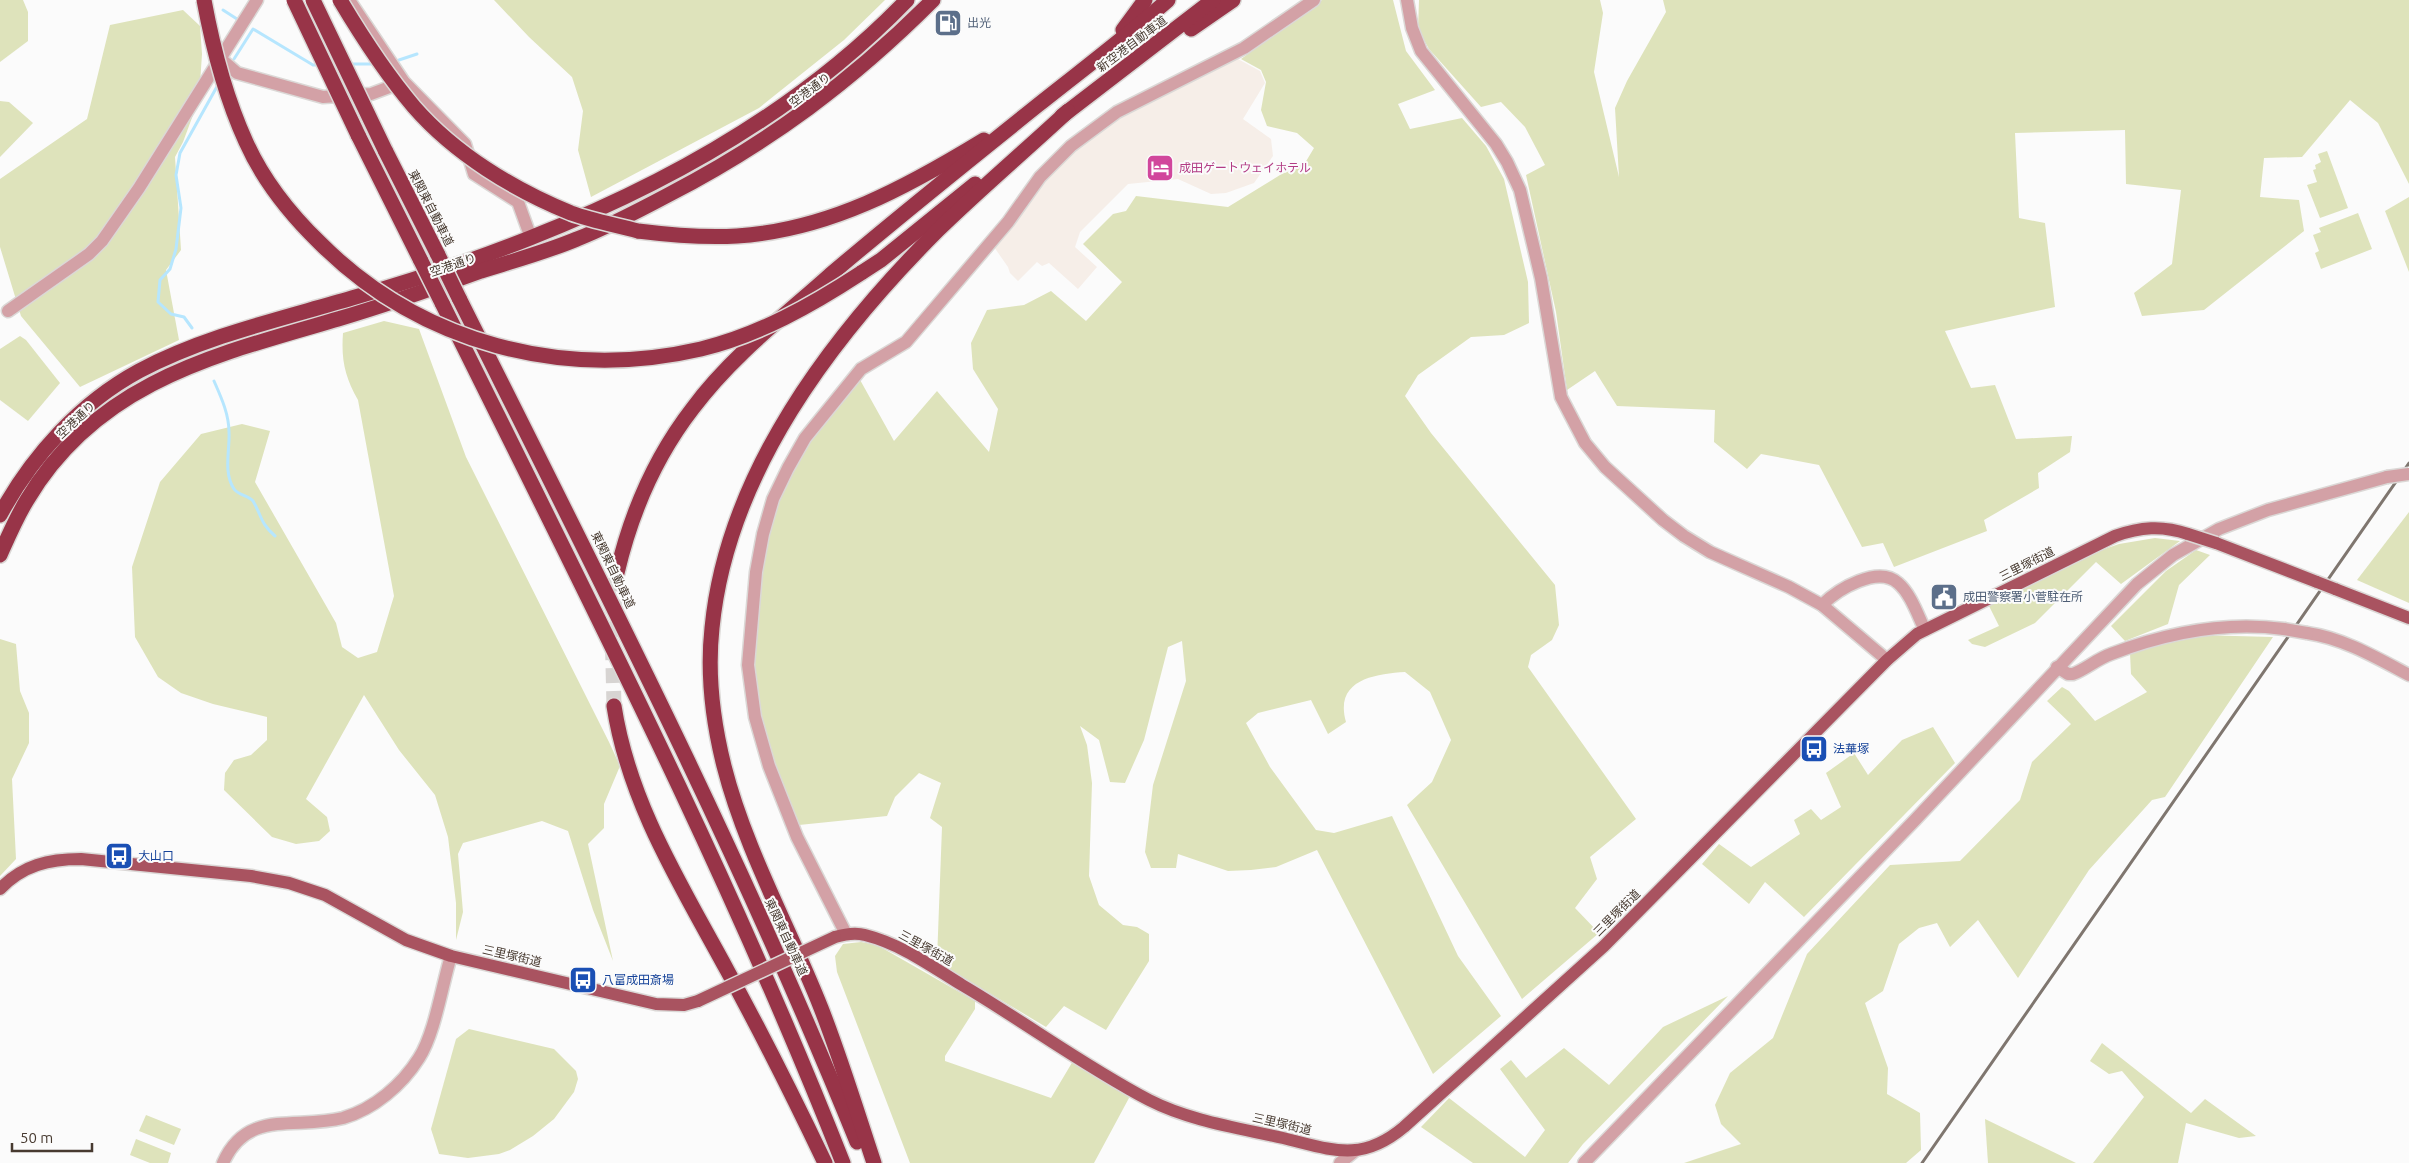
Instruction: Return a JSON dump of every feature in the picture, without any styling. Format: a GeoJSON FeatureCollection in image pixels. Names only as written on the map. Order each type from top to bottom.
{"type":"FeatureCollection","features":[{"type":"Feature","properties":{"kind":"highway"},"geometry":{"type":"LineString","coordinates":[[204,0],[217,62],[230,105],[246,142],[286,207],[301,225],[338,262],[388,299],[434,323],[492,345],[543,355],[600,360],[673,354],[733,339],[804,308],[882,260],[1068,111]]}},
{"type":"Feature","properties":{"kind":"highway"},"geometry":{"type":"LineString","coordinates":[[294,0],[358,135],[602,624],[711,854],[774,992],[843,1163]]}},
{"type":"Feature","properties":{"kind":"highway","name":"東関東自動車道"},"geometry":{"type":"LineString","coordinates":[[313,0],[385,150],[590,557],[694,774],[794,990],[866,1163]]}},
{"type":"Feature","properties":{"kind":"highway"},"geometry":{"type":"LineString","coordinates":[[340,0],[359,32],[415,108],[450,141],[488,170],[529,194],[572,213],[638,231],[668,235],[736,236],[788,228],[827,219],[886,196],[916,180],[1038,106]]}},
{"type":"Feature","properties":{"kind":"highway","name":"空港通り"},"geometry":{"type":"LineString","coordinates":[[0,515],[27,472],[64,428],[87,406],[140,370],[219,338],[412,279],[531,238],[652,184],[727,142],[825,74],[907,0]]}},
{"type":"Feature","properties":{"kind":"highway","name":"空港通り"},"geometry":{"type":"LineString","coordinates":[[0,555],[27,499],[45,474],[78,436],[121,401],[141,388],[208,359],[354,314],[577,239],[639,211],[743,155],[792,121],[867,63],[933,0]]}},
{"type":"Feature","properties":{"kind":"highway"},"geometry":{"type":"LineString","coordinates":[[1087,67],[1115,40],[1145,0]]}},
{"type":"Feature","properties":{"kind":"highway","name":"新空港自動車道"},"geometry":{"type":"LineString","coordinates":[[1038,106],[1168,0]]}},
{"type":"Feature","properties":{"kind":"highway","name":"新空港自動車道"},"geometry":{"type":"LineString","coordinates":[[1068,111],[1213,0]]}},
{"type":"Feature","properties":{"kind":"highway"},"geometry":{"type":"LineString","coordinates":[[1128,66],[1185,33],[1233,0]]}},
{"type":"Feature","properties":{"kind":"highway"},"geometry":{"type":"LineString","coordinates":[[617,573],[631,524],[649,478],[688,414],[720,376],[757,339],[864,246],[1038,106]]}},
{"type":"Feature","properties":{"kind":"highway"},"geometry":{"type":"LineString","coordinates":[[874,1163],[822,1010],[750,839],[734,799],[725,768],[714,716],[710,651],[718,588],[734,530],[760,467],[798,400],[827,359],[877,296],[939,229],[1068,111]]}},
{"type":"Feature","properties":{"kind":"highway"},"geometry":{"type":"LineString","coordinates":[[614,706],[620,742],[630,776],[656,839],[766,1041],[826,1163]]}},
{"type":"Feature","properties":{"kind":"main road","name":"三里塚街道"},"geometry":{"type":"LineString","coordinates":[[0,889],[23,870],[55,859],[81,859],[251,876],[310,888],[406,940],[451,956],[656,1004],[684,1005],[698,1001],[840,936],[864,935],[904,949],[1150,1100],[1176,1111],[1216,1123],[1322,1147],[1356,1150],[1369,1149],[1390,1138],[1604,946],[1887,660],[1904,644],[1925,630],[2114,536],[2143,528],[2158,527],[2216,543],[2409,618]]}},
{"type":"Feature","properties":{"kind":"street"},"geometry":{"type":"LineString","coordinates":[[8,311],[89,254],[102,241],[139,188],[258,0]]}},
{"type":"Feature","properties":{"kind":"street"},"geometry":{"type":"LineString","coordinates":[[349,0],[404,82],[465,144],[474,174],[518,202],[531,238]]}},
{"type":"Feature","properties":{"kind":"street"},"geometry":{"type":"LineString","coordinates":[[840,936],[797,837],[769,766],[754,717],[748,666],[756,572],[762,534],[773,499],[805,438],[861,369],[906,342],[1008,222],[1040,177],[1070,146],[1117,112],[1244,48],[1314,0]]}},
{"type":"Feature","properties":{"kind":"street"},"geometry":{"type":"LineString","coordinates":[[1407,0],[1412,28],[1421,51],[1496,144],[1520,190],[1541,278],[1561,397],[1585,444],[1605,466],[1663,520],[1684,536],[1710,552],[1789,587],[1822,605],[1887,660]]}},
{"type":"Feature","properties":{"kind":"street"},"geometry":{"type":"LineString","coordinates":[[221,60],[237,73],[323,96],[371,94],[404,82]]}},
{"type":"Feature","properties":{"kind":"street"},"geometry":{"type":"LineString","coordinates":[[1584,1163],[1915,820],[2137,584],[2173,555],[2219,529],[2268,510],[2387,477],[2409,474]]}},
{"type":"Feature","properties":{"kind":"street"},"geometry":{"type":"LineString","coordinates":[[1822,605],[1841,588],[1880,576],[1891,578],[1903,588],[1925,630]]}},
{"type":"Feature","properties":{"kind":"street"},"geometry":{"type":"LineString","coordinates":[[2057,668],[2068,674],[2073,674],[2108,655],[2174,634],[2240,626],[2256,626],[2322,635],[2409,675]]}},
{"type":"Feature","properties":{"kind":"street"},"geometry":{"type":"LineString","coordinates":[[223,1163],[226,1155],[245,1133],[270,1125],[324,1122],[344,1117],[382,1098],[400,1082],[420,1057],[427,1042],[451,956]]}},
{"type":"Feature","properties":{"kind":"street"},"geometry":{"type":"LineString","coordinates":[[1340,1163],[1356,1150]]}},
{"type":"Feature","properties":{"kind":"shaded area","name":"成田ゲートウェイホテル"},"geometry":{"type":"Polygon","coordinates":[[[1236,58],[1260,71],[1265,83],[1243,119],[1271,139],[1273,156],[1254,183],[1226,193],[1211,194],[1178,179],[1128,184],[1080,232],[1075,247],[1097,267],[1078,289],[1049,263],[1042,266],[1037,262],[1018,281],[1010,273],[994,247],[1028,198],[1066,157],[1115,121],[1144,103],[1207,75],[1236,58]]]}},
{"type":"Feature","properties":{"kind":"green space"},"geometry":{"type":"Polygon","coordinates":[[[0,0],[23,0],[28,12],[28,41],[0,62],[0,0]]]}},
{"type":"Feature","properties":{"kind":"green space"},"geometry":{"type":"Polygon","coordinates":[[[494,0],[885,0],[844,40],[759,108],[591,197],[578,150],[583,111],[572,77],[529,37],[494,0]]]}},
{"type":"Feature","properties":{"kind":"green space"},"geometry":{"type":"Polygon","coordinates":[[[1322,0],[1393,0],[1406,51],[1435,90],[1398,104],[1410,129],[1462,118],[1486,146],[1504,179],[1528,282],[1529,323],[1504,335],[1471,337],[1418,375],[1405,396],[1431,433],[1555,585],[1559,625],[1552,640],[1531,655],[1528,667],[1636,819],[1590,857],[1597,879],[1575,908],[1599,933],[1522,999],[1407,805],[1432,782],[1451,740],[1430,692],[1405,672],[1381,675],[1359,682],[1351,688],[1346,697],[1344,708],[1346,722],[1328,734],[1311,700],[1258,713],[1246,723],[1270,767],[1316,830],[1334,833],[1392,816],[1458,956],[1501,1016],[1433,1074],[1317,850],[1276,867],[1251,870],[1228,871],[1178,854],[1176,868],[1151,868],[1145,852],[1153,785],[1186,681],[1182,641],[1168,647],[1144,740],[1125,783],[1110,782],[1099,740],[1080,726],[1087,745],[1092,783],[1089,876],[1099,905],[1123,925],[1137,927],[1149,934],[1149,961],[1106,1030],[1064,1006],[1046,1027],[937,960],[942,827],[930,818],[941,783],[919,773],[895,797],[887,816],[799,825],[772,759],[755,695],[753,644],[767,535],[781,491],[799,454],[859,378],[894,441],[937,391],[989,452],[998,409],[973,369],[971,343],[987,310],[1024,305],[1051,291],[1086,321],[1122,282],[1083,244],[1113,214],[1126,211],[1136,196],[1228,207],[1280,175],[1305,163],[1314,148],[1297,133],[1267,126],[1261,110],[1266,82],[1261,70],[1241,59],[1322,0]]]}},
{"type":"Feature","properties":{"kind":"green space"},"geometry":{"type":"Polygon","coordinates":[[[1419,0],[1600,0],[1603,13],[1594,72],[1619,177],[1615,108],[1627,81],[1666,12],[1663,0],[2409,0],[2409,184],[2378,123],[2350,100],[2302,157],[2264,158],[2260,197],[2299,200],[2304,231],[2204,310],[2142,316],[2134,293],[2172,264],[2181,190],[2126,184],[2125,130],[2015,133],[2019,218],[2045,223],[2055,307],[1945,331],[1971,388],[1995,385],[2016,439],[2072,436],[2070,452],[2038,473],[2039,488],[1984,520],[1987,531],[1894,567],[1883,543],[1862,547],[1819,465],[1761,454],[1747,469],[1714,442],[1715,410],[1617,406],[1595,371],[1567,390],[1556,312],[1526,175],[1545,165],[1525,127],[1501,102],[1481,107],[1429,49],[1418,29],[1419,0]]]}},
{"type":"Feature","properties":{"kind":"green space"},"geometry":{"type":"Polygon","coordinates":[[[183,10],[200,26],[202,54],[199,99],[183,142],[175,157],[181,250],[166,270],[179,340],[80,387],[21,316],[0,247],[0,179],[87,119],[110,25],[183,10]]]}},
{"type":"Feature","properties":{"kind":"green space"},"geometry":{"type":"Polygon","coordinates":[[[0,101],[9,102],[33,123],[0,157],[0,101]]]}},
{"type":"Feature","properties":{"kind":"green space"},"geometry":{"type":"Polygon","coordinates":[[[2327,151],[2348,208],[2320,218],[2307,185],[2317,182],[2313,170],[2316,169],[2315,165],[2321,162],[2318,154],[2327,151]]]}},
{"type":"Feature","properties":{"kind":"green space"},"geometry":{"type":"Polygon","coordinates":[[[2409,197],[2409,272],[2385,211],[2409,197]]]}},
{"type":"Feature","properties":{"kind":"green space"},"geometry":{"type":"Polygon","coordinates":[[[2358,213],[2372,249],[2321,269],[2315,253],[2319,251],[2313,235],[2321,232],[2319,228],[2358,213]]]}},
{"type":"Feature","properties":{"kind":"green space"},"geometry":{"type":"Polygon","coordinates":[[[384,321],[419,329],[466,457],[620,766],[604,804],[604,828],[588,844],[613,961],[593,910],[568,831],[542,821],[463,843],[458,854],[463,912],[456,940],[456,903],[448,837],[435,795],[399,750],[364,695],[306,799],[327,817],[330,831],[319,841],[296,844],[272,837],[224,790],[225,773],[234,760],[251,755],[267,740],[267,717],[213,704],[181,693],[158,677],[135,637],[132,567],[160,482],[201,434],[242,424],[270,431],[255,482],[336,623],[342,647],[358,658],[377,652],[394,596],[358,400],[350,384],[343,360],[343,333],[384,321]]]}},
{"type":"Feature","properties":{"kind":"green space"},"geometry":{"type":"Polygon","coordinates":[[[20,336],[26,340],[60,383],[28,421],[0,400],[0,349],[20,336]]]}},
{"type":"Feature","properties":{"kind":"green space"},"geometry":{"type":"Polygon","coordinates":[[[2409,512],[2409,603],[2357,580],[2409,512]]]}},
{"type":"Feature","properties":{"kind":"green space"},"geometry":{"type":"Polygon","coordinates":[[[2155,538],[2180,541],[2121,584],[2096,562],[2035,623],[1985,647],[1972,644],[1968,640],[1999,626],[1989,606],[2093,553],[2119,544],[2155,538]]]}},
{"type":"Feature","properties":{"kind":"green space"},"geometry":{"type":"Polygon","coordinates":[[[2196,550],[2210,555],[2179,585],[2168,624],[2125,641],[2111,626],[2166,571],[2196,550]]]}},
{"type":"Feature","properties":{"kind":"green space"},"geometry":{"type":"Polygon","coordinates":[[[2197,635],[2273,637],[2165,797],[2152,800],[2089,870],[2018,978],[1978,920],[1950,947],[1937,923],[1919,928],[1899,944],[1883,991],[1865,1003],[1888,1068],[1887,1094],[1920,1113],[1921,1150],[1906,1163],[1684,1163],[1741,1144],[1721,1124],[1715,1105],[1730,1073],[1773,1038],[1807,954],[1890,865],[1960,861],[2020,800],[2032,762],[2071,724],[2047,701],[2062,687],[2069,691],[2095,721],[2147,692],[2131,674],[2130,653],[2197,635]]]}},
{"type":"Feature","properties":{"kind":"green space"},"geometry":{"type":"Polygon","coordinates":[[[0,639],[16,644],[20,691],[29,713],[29,743],[12,779],[16,859],[0,876],[0,639]]]}},
{"type":"Feature","properties":{"kind":"green space"},"geometry":{"type":"Polygon","coordinates":[[[1933,727],[1955,763],[1804,917],[1765,882],[1749,904],[1702,864],[1719,844],[1751,867],[1800,834],[1794,820],[1811,809],[1821,820],[1841,807],[1826,773],[1854,753],[1868,775],[1902,740],[1933,727]]]}},
{"type":"Feature","properties":{"kind":"green space"},"geometry":{"type":"Polygon","coordinates":[[[861,942],[877,945],[975,1001],[975,1009],[945,1056],[945,1061],[1051,1098],[1073,1061],[1125,1090],[1129,1098],[1094,1163],[910,1163],[837,972],[835,956],[843,944],[861,942]]]}},
{"type":"Feature","properties":{"kind":"green space"},"geometry":{"type":"Polygon","coordinates":[[[1728,996],[1583,1144],[1568,1163],[1473,1163],[1421,1127],[1449,1098],[1525,1157],[1545,1130],[1500,1069],[1511,1060],[1526,1078],[1564,1048],[1609,1085],[1663,1027],[1728,996]]]}},
{"type":"Feature","properties":{"kind":"green space"},"geometry":{"type":"Polygon","coordinates":[[[469,1029],[554,1049],[576,1071],[578,1079],[574,1092],[554,1119],[533,1136],[510,1150],[499,1154],[468,1158],[439,1154],[431,1129],[456,1039],[469,1029]]]}},
{"type":"Feature","properties":{"kind":"green space"},"geometry":{"type":"Polygon","coordinates":[[[2102,1043],[2191,1113],[2205,1099],[2256,1136],[2239,1138],[2186,1123],[2178,1163],[2093,1163],[2144,1097],[2122,1071],[2109,1074],[2090,1061],[2102,1043]]]}},
{"type":"Feature","properties":{"kind":"green space"},"geometry":{"type":"Polygon","coordinates":[[[146,1115],[181,1129],[174,1145],[139,1131],[146,1115]]]}},
{"type":"Feature","properties":{"kind":"green space"},"geometry":{"type":"Polygon","coordinates":[[[1985,1119],[2076,1163],[1988,1163],[1985,1119]]]}},
{"type":"Feature","properties":{"kind":"green space"},"geometry":{"type":"Polygon","coordinates":[[[136,1139],[171,1153],[168,1163],[150,1163],[130,1155],[136,1139]]]}},
{"type":"Feature","properties":{"kind":"waterway"},"geometry":{"type":"LineString","coordinates":[[223,10],[237,19]]}},
{"type":"Feature","properties":{"kind":"waterway"},"geometry":{"type":"LineString","coordinates":[[234,59],[253,29],[313,65],[318,65]]}},
{"type":"Feature","properties":{"kind":"waterway"},"geometry":{"type":"LineString","coordinates":[[399,60],[417,54]]}},
{"type":"Feature","properties":{"kind":"waterway"},"geometry":{"type":"LineString","coordinates":[[350,64],[376,64]]}},
{"type":"Feature","properties":{"kind":"waterway"},"geometry":{"type":"LineString","coordinates":[[192,328],[184,317],[171,314],[158,302],[160,280],[170,269],[176,249],[181,208],[176,175],[180,153],[219,83]]}},
{"type":"Feature","properties":{"kind":"waterway"},"geometry":{"type":"LineString","coordinates":[[214,381],[228,419],[228,468],[231,482],[236,491],[253,501],[264,523],[275,536]]}},
{"type":"Feature","properties":{"kind":"tunnel"},"geometry":{"type":"LineString","coordinates":[[614,706],[612,625],[617,573]]}},
{"type":"Feature","properties":{"kind":"railway"},"geometry":{"type":"LineString","coordinates":[[1922,1163],[2409,463]]}},
{"type":"Feature","properties":{"kind":"place","name":"出光"},"geometry":{"type":"Point","coordinates":[948,23]}},
{"type":"Feature","properties":{"kind":"place","name":"成田ゲートウェイホテル"},"geometry":{"type":"Point","coordinates":[1160,168]}},
{"type":"Feature","properties":{"kind":"place","name":"成田警察署小菅駐在所"},"geometry":{"type":"Point","coordinates":[1944,597]}},
{"type":"Feature","properties":{"kind":"place","name":"法華塚"},"geometry":{"type":"Point","coordinates":[1814,749]}},
{"type":"Feature","properties":{"kind":"place","name":"大山口"},"geometry":{"type":"Point","coordinates":[119,856]}},
{"type":"Feature","properties":{"kind":"place","name":"八富成田斎場"},"geometry":{"type":"Point","coordinates":[583,980]}}]}
